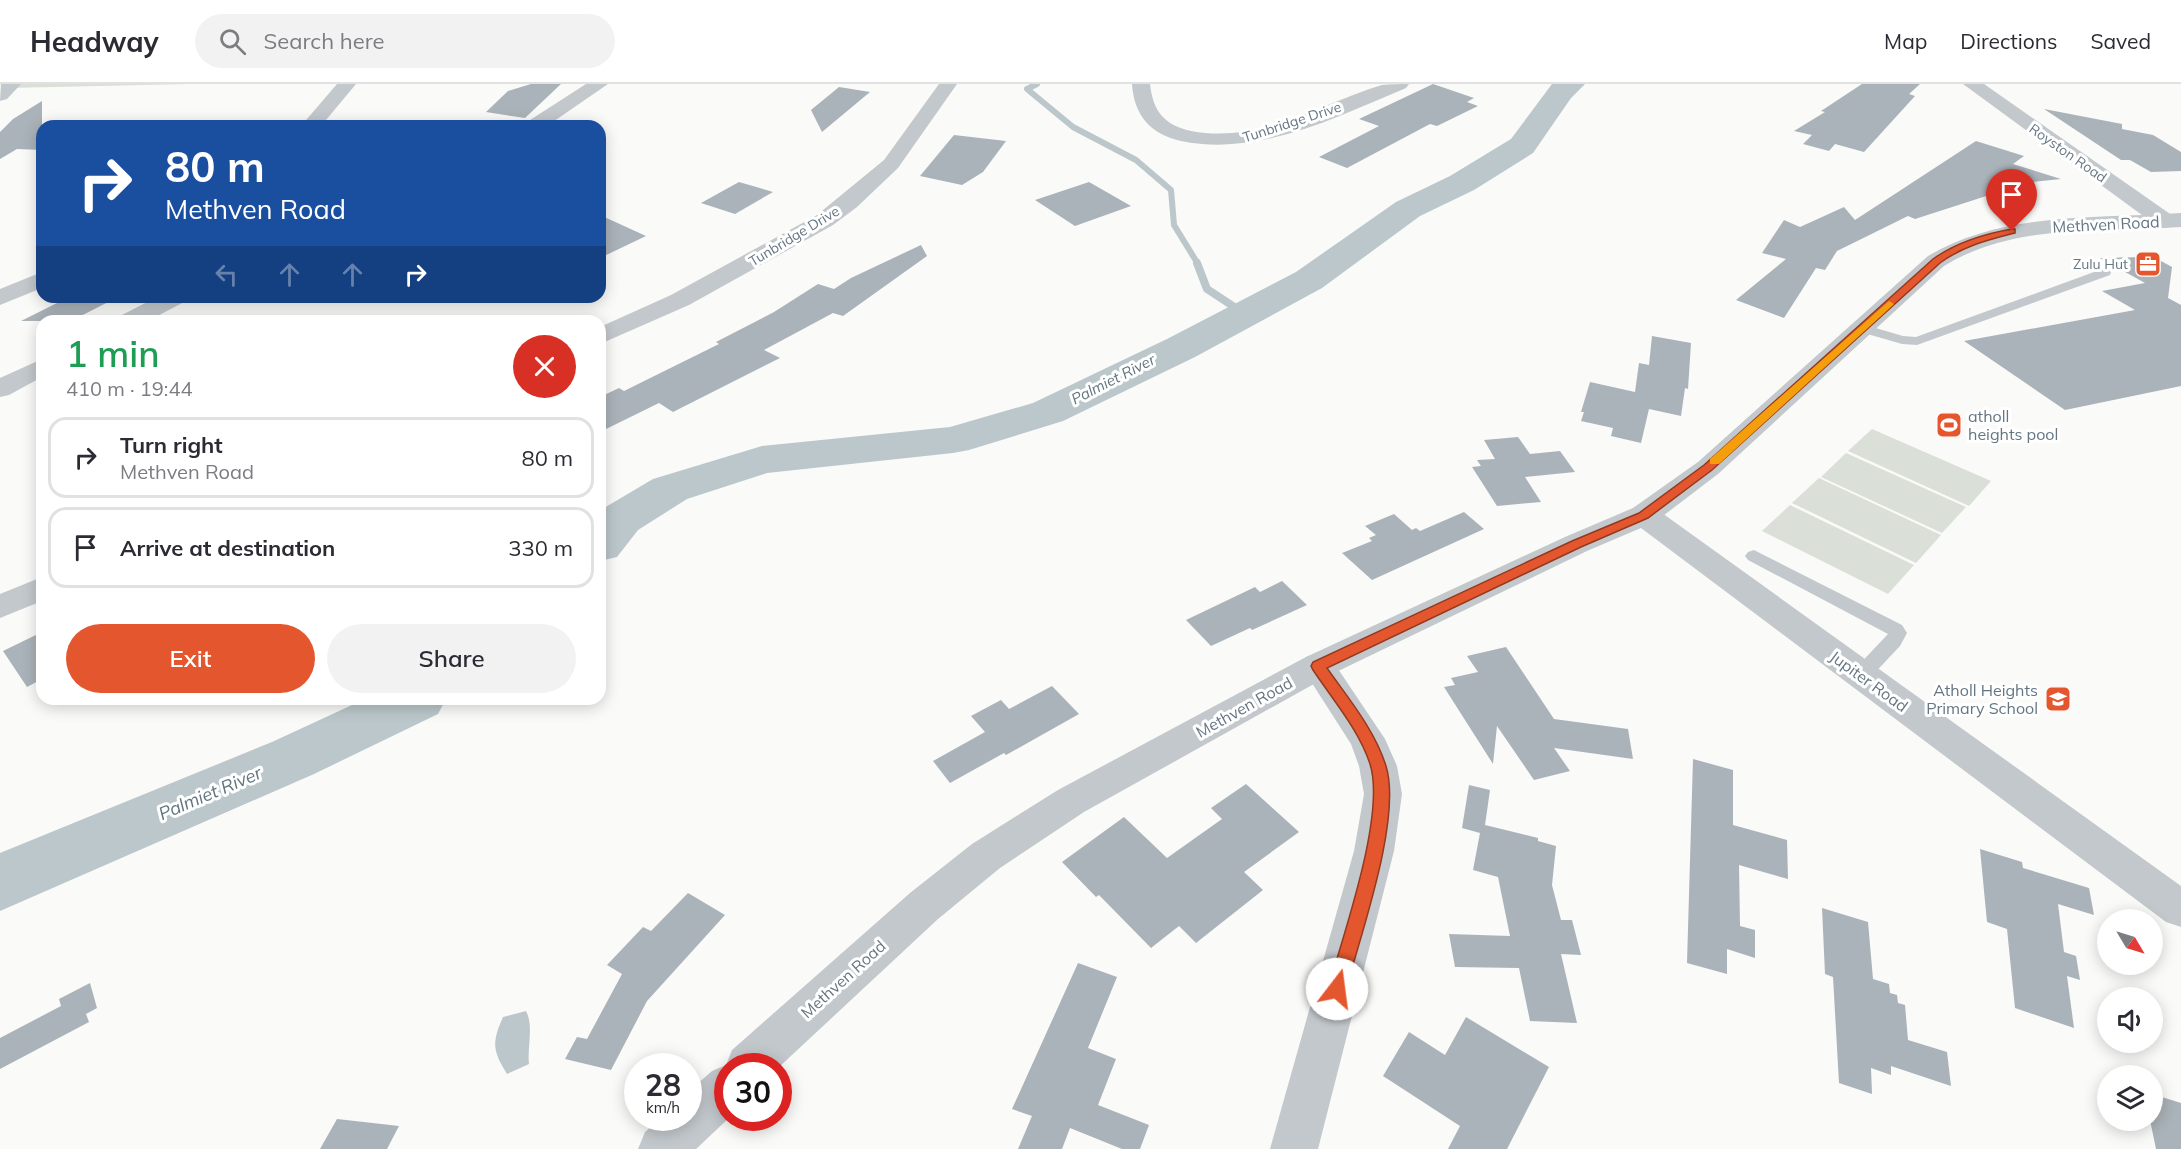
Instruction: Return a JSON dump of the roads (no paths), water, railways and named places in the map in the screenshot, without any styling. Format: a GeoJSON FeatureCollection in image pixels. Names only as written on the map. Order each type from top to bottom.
{"type":"FeatureCollection","features":[{"type":"Feature","properties":{"kind":"street"},"geometry":{"type":"LineString","coordinates":[[0,95],[12,84]]}},
{"type":"Feature","properties":{"kind":"street"},"geometry":{"type":"LineString","coordinates":[[316,120],[347,84]]}},
{"type":"Feature","properties":{"kind":"street"},"geometry":{"type":"LineString","coordinates":[[543,120],[599,84]]}},
{"type":"Feature","properties":{"kind":"street","name":"Tunbridge Drive"},"geometry":{"type":"LineString","coordinates":[[606,333],[680,300],[795,238],[841,208],[891,164],[948,84]]}},
{"type":"Feature","properties":{"kind":"street","name":"Tunbridge Drive"},"geometry":{"type":"LineString","coordinates":[[1141,84],[1141,99],[1145,110],[1158,126],[1185,136],[1213,141],[1261,135],[1321,115],[1400,84]]}},
{"type":"Feature","properties":{"kind":"street","name":"Royston Road"},"geometry":{"type":"LineString","coordinates":[[1972,84],[2173,221]]}},
{"type":"Feature","properties":{"kind":"street","name":"Methven Road"},"geometry":{"type":"LineString","coordinates":[[762,1053],[924,906],[986,856],[1071,801],[1318,666],[1566,548],[1644,515],[1708,468],[1936,261],[1952,250],[1982,238],[2034,228],[2173,221]]}},
{"type":"Feature","properties":{"kind":"street"},"geometry":{"type":"LineString","coordinates":[[0,298],[36,282]]}},
{"type":"Feature","properties":{"kind":"street"},"geometry":{"type":"LineString","coordinates":[[140,315],[164,303]]}},
{"type":"Feature","properties":{"kind":"street"},"geometry":{"type":"LineString","coordinates":[[0,389],[36,370]]}},
{"type":"Feature","properties":{"kind":"street","name":"Jupiter Road"},"geometry":{"type":"LineString","coordinates":[[1644,515],[2181,909]]}},
{"type":"Feature","properties":{"kind":"street"},"geometry":{"type":"LineString","coordinates":[[0,607],[36,591]]}},
{"type":"Feature","properties":{"kind":"street"},"geometry":{"type":"LineString","coordinates":[[1294,1149],[1374,852],[1383,794],[1378,766],[1367,739],[1318,666]]}},
{"type":"Feature","properties":{"kind":"street"},"geometry":{"type":"LineString","coordinates":[[662,1149],[714,1099]]}},
{"type":"Feature","properties":{"kind":"lane"},"geometry":{"type":"LineString","coordinates":[[1862,328],[1902,340],[1917,340],[2105,272]]}},
{"type":"Feature","properties":{"kind":"lane"},"geometry":{"type":"LineString","coordinates":[[1754,556],[1896,630],[1898,633],[1894,641],[1861,675]]}},
{"type":"Feature","properties":{"kind":"waterway"},"geometry":{"type":"LineString","coordinates":[[1037,84],[1027,89],[1073,127],[1136,160],[1171,190],[1174,225],[1198,264]]}},
{"type":"Feature","properties":{"kind":"waterway","name":"Palmiet River"},"geometry":{"type":"LineString","coordinates":[[606,538],[621,519],[670,489],[762,460],[953,440],[1048,412],[1181,348],[1309,280],[1408,209],[1462,183],[1522,146],[1560,92],[1570,84]]}},
{"type":"Feature","properties":{"kind":"waterway"},"geometry":{"type":"LineString","coordinates":[[1197,263],[1207,289],[1245,314]]}},
{"type":"Feature","properties":{"kind":"waterway","name":"Palmiet River"},"geometry":{"type":"LineString","coordinates":[[0,883],[293,758],[405,705]]}},
{"type":"Feature","properties":{"kind":"place","name":"Zulu Hut"},"geometry":{"type":"Point","coordinates":[2148,264]}},
{"type":"Feature","properties":{"kind":"place","name":"atholl heights pool"},"geometry":{"type":"Point","coordinates":[1949,425]}},
{"type":"Feature","properties":{"kind":"place","name":"Atholl Heights Primary School"},"geometry":{"type":"Point","coordinates":[2058,699]}}]}
